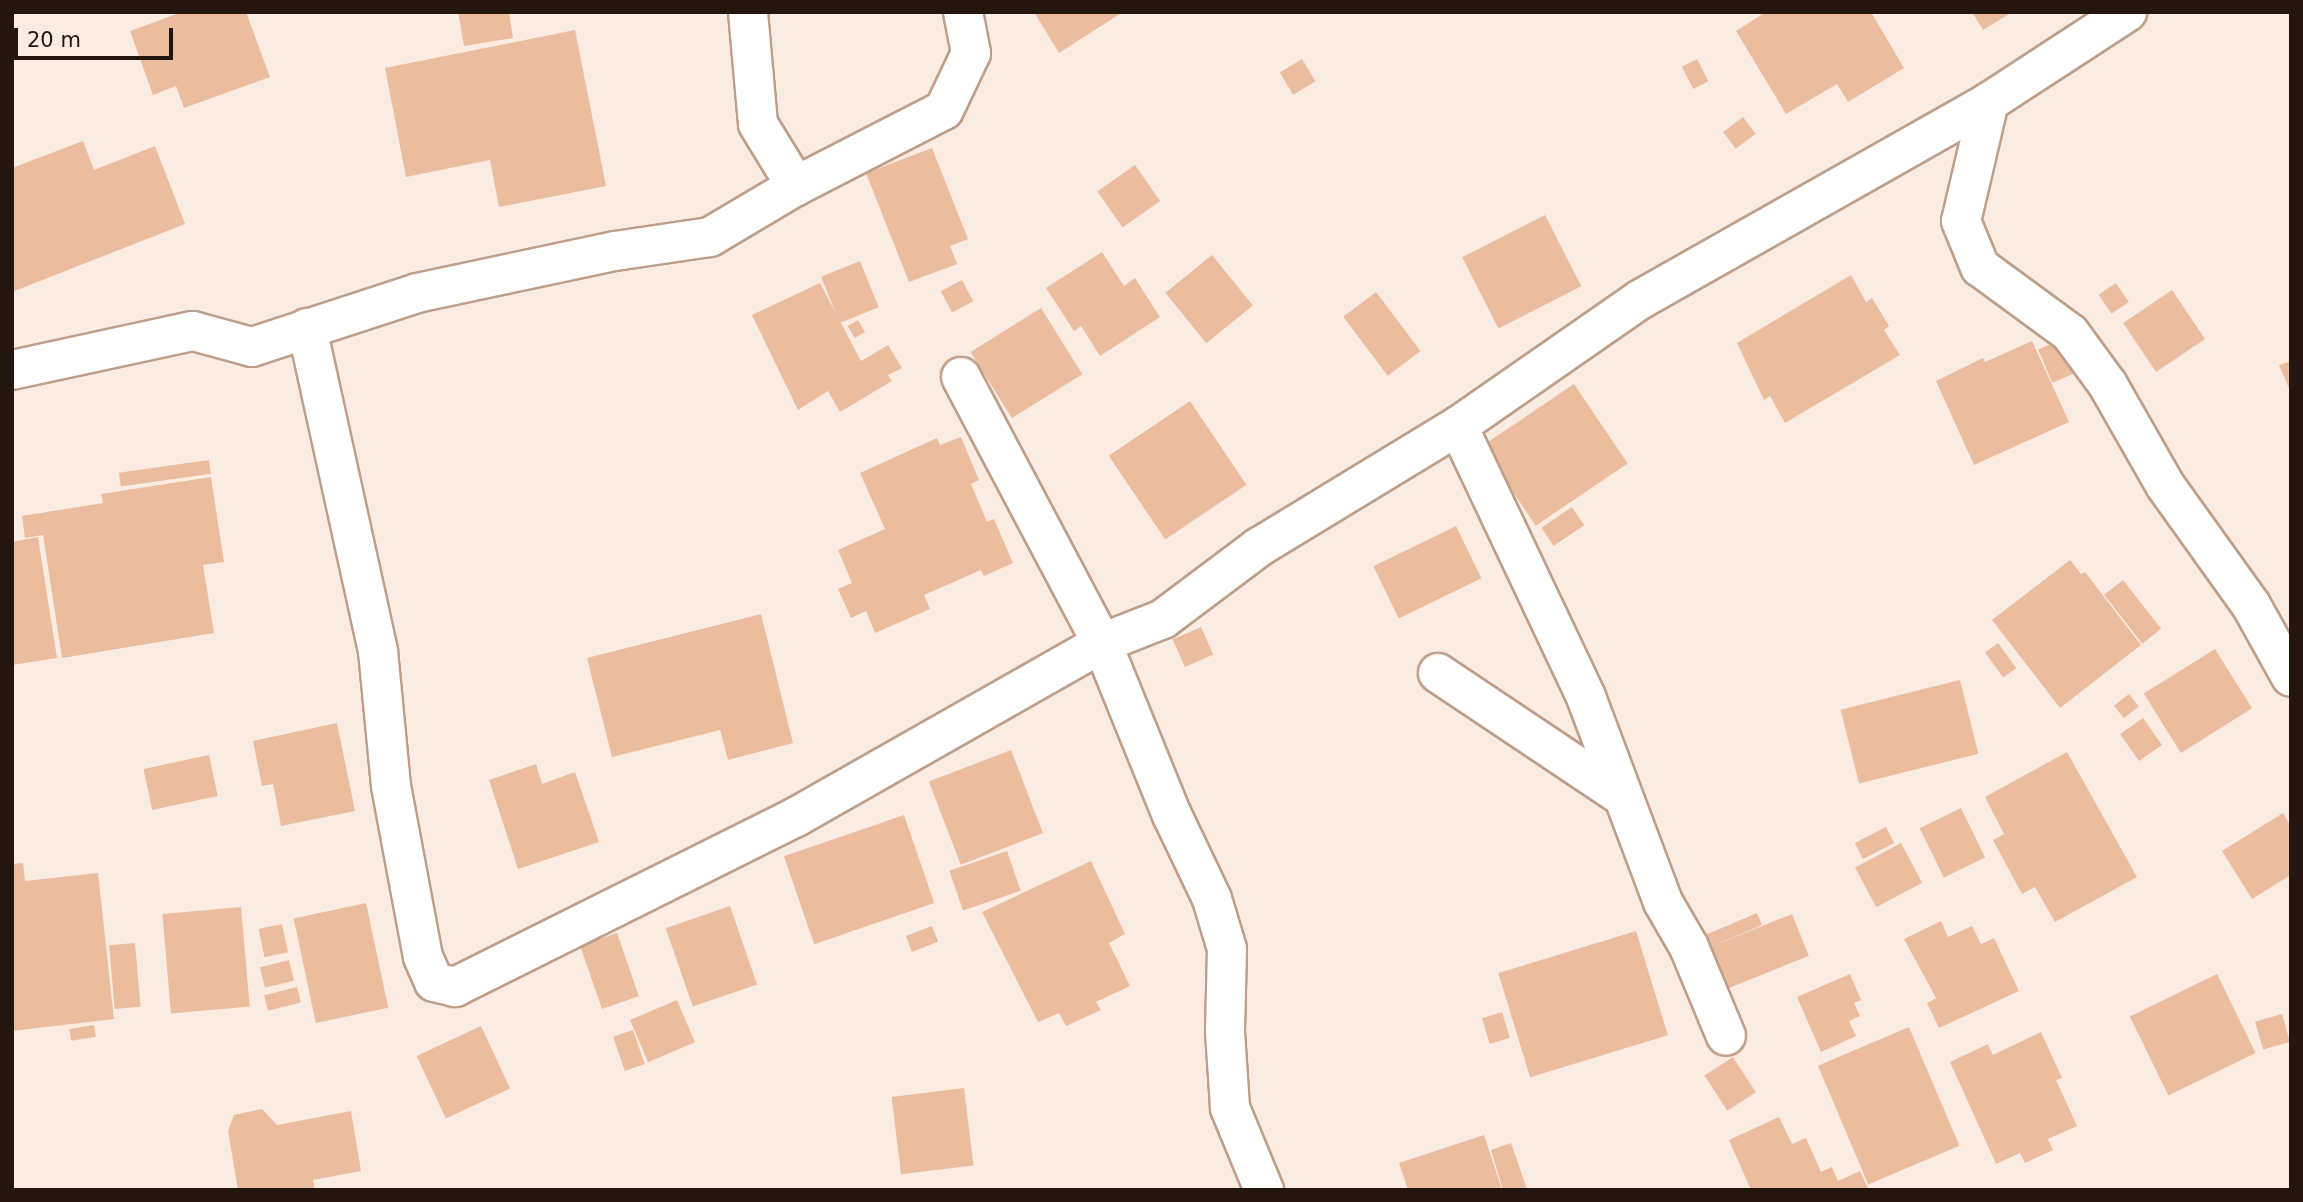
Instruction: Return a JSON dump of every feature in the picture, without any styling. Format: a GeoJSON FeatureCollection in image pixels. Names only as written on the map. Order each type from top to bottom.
{"type":"FeatureCollection","features":[{"type":"Feature","properties":{"kind":"street"},"geometry":{"type":"LineString","coordinates":[[748,12],[758,124],[796,186]]}},
{"type":"Feature","properties":{"kind":"street"},"geometry":{"type":"LineString","coordinates":[[12,370],[192,331],[252,347],[430,290],[615,251],[710,237],[796,186],[944,110],[971,53],[963,12]]}},
{"type":"Feature","properties":{"kind":"street"},"geometry":{"type":"LineString","coordinates":[[307,328],[379,651],[391,786],[423,957],[434,982],[455,987],[492,972],[796,817],[1102,643],[1163,619],[1259,547],[1458,426],[1641,299],[1989,102],[2127,12]]}},
{"type":"Feature","properties":{"kind":"street"},"geometry":{"type":"LineString","coordinates":[[1989,102],[1961,221],[1980,267],[2070,333],[2108,385],[2165,485],[2251,605],[2291,677]]}},
{"type":"Feature","properties":{"kind":"street"},"geometry":{"type":"LineString","coordinates":[[961,377],[1102,643],[1172,815],[1212,899],[1227,949],[1225,1032],[1230,1108],[1264,1190]]}},
{"type":"Feature","properties":{"kind":"street"},"geometry":{"type":"LineString","coordinates":[[1458,426],[1586,697],[1663,902],[1689,947],[1726,1035]]}},
{"type":"Feature","properties":{"kind":"street"},"geometry":{"type":"LineString","coordinates":[[1438,673],[1622,796]]}},
{"type":"Feature","properties":{"kind":"building"},"geometry":{"type":"Polygon","coordinates":[[[182,12],[246,12],[270,77],[184,108],[176,86],[153,95],[130,31],[182,12]]]}},
{"type":"Feature","properties":{"kind":"building"},"geometry":{"type":"Polygon","coordinates":[[[458,12],[509,12],[513,38],[464,46],[458,12]]]}},
{"type":"Feature","properties":{"kind":"building"},"geometry":{"type":"Polygon","coordinates":[[[1034,12],[1123,12],[1059,53],[1034,12]]]}},
{"type":"Feature","properties":{"kind":"building"},"geometry":{"type":"Polygon","coordinates":[[[1766,12],[1871,12],[1904,68],[1848,102],[1837,84],[1786,114],[1736,31],[1766,12]]]}},
{"type":"Feature","properties":{"kind":"building"},"geometry":{"type":"Polygon","coordinates":[[[1972,12],[2012,12],[1983,30],[1972,12]]]}},
{"type":"Feature","properties":{"kind":"building"},"geometry":{"type":"Polygon","coordinates":[[[575,30],[606,186],[499,207],[490,160],[406,177],[385,68],[575,30]]]}},
{"type":"Feature","properties":{"kind":"building"},"geometry":{"type":"Polygon","coordinates":[[[1302,59],[1315,81],[1293,95],[1280,72],[1302,59]]]}},
{"type":"Feature","properties":{"kind":"building"},"geometry":{"type":"Polygon","coordinates":[[[1697,59],[1708,81],[1693,89],[1682,67],[1697,59]]]}},
{"type":"Feature","properties":{"kind":"building"},"geometry":{"type":"Polygon","coordinates":[[[1743,117],[1756,134],[1736,149],[1723,132],[1743,117]]]}},
{"type":"Feature","properties":{"kind":"building"},"geometry":{"type":"Polygon","coordinates":[[[83,141],[94,170],[155,146],[185,224],[12,292],[12,168],[83,141]]]}},
{"type":"Feature","properties":{"kind":"building"},"geometry":{"type":"Polygon","coordinates":[[[932,148],[968,239],[950,246],[957,264],[909,282],[866,173],[932,148]]]}},
{"type":"Feature","properties":{"kind":"building"},"geometry":{"type":"Polygon","coordinates":[[[1135,165],[1160,201],[1123,227],[1097,191],[1135,165]]]}},
{"type":"Feature","properties":{"kind":"building"},"geometry":{"type":"Polygon","coordinates":[[[1545,215],[1581,286],[1498,329],[1462,257],[1545,215]]]}},
{"type":"Feature","properties":{"kind":"building"},"geometry":{"type":"Polygon","coordinates":[[[1102,252],[1124,286],[1135,278],[1160,317],[1100,356],[1081,326],[1074,331],[1046,288],[1102,252]]]}},
{"type":"Feature","properties":{"kind":"building"},"geometry":{"type":"Polygon","coordinates":[[[1212,255],[1253,306],[1206,343],[1165,293],[1212,255]]]}},
{"type":"Feature","properties":{"kind":"building"},"geometry":{"type":"Polygon","coordinates":[[[860,261],[879,307],[840,323],[821,277],[860,261]]]}},
{"type":"Feature","properties":{"kind":"building"},"geometry":{"type":"Polygon","coordinates":[[[1851,275],[1866,302],[1872,298],[1889,326],[1884,330],[1900,355],[1785,423],[1770,396],[1764,400],[1737,343],[1851,275]]]}},
{"type":"Feature","properties":{"kind":"building"},"geometry":{"type":"Polygon","coordinates":[[[962,280],[973,301],[952,312],[941,291],[962,280]]]}},
{"type":"Feature","properties":{"kind":"building"},"geometry":{"type":"Polygon","coordinates":[[[820,283],[861,361],[888,345],[902,368],[888,375],[892,381],[840,412],[828,391],[798,410],[752,315],[820,283]]]}},
{"type":"Feature","properties":{"kind":"building"},"geometry":{"type":"Polygon","coordinates":[[[2116,283],[2129,302],[2111,314],[2099,295],[2116,283]]]}},
{"type":"Feature","properties":{"kind":"building"},"geometry":{"type":"Polygon","coordinates":[[[2172,290],[2205,339],[2156,372],[2123,323],[2172,290]]]}},
{"type":"Feature","properties":{"kind":"building"},"geometry":{"type":"Polygon","coordinates":[[[1376,292],[1421,351],[1388,376],[1343,317],[1376,292]]]}},
{"type":"Feature","properties":{"kind":"building"},"geometry":{"type":"Polygon","coordinates":[[[1041,308],[1082,374],[1012,418],[971,352],[1041,308]]]}},
{"type":"Feature","properties":{"kind":"building"},"geometry":{"type":"Polygon","coordinates":[[[858,320],[865,332],[855,338],[848,326],[858,320]]]}},
{"type":"Feature","properties":{"kind":"building"},"geometry":{"type":"Polygon","coordinates":[[[2063,339],[2077,372],[2052,383],[2038,350],[2063,339]]]}},
{"type":"Feature","properties":{"kind":"building"},"geometry":{"type":"Polygon","coordinates":[[[2032,341],[2069,422],[1974,465],[1936,381],[1983,358],[1985,362],[2032,341]]]}},
{"type":"Feature","properties":{"kind":"building"},"geometry":{"type":"Polygon","coordinates":[[[2291,361],[2291,393],[2279,365],[2291,361]]]}},
{"type":"Feature","properties":{"kind":"building"},"geometry":{"type":"Polygon","coordinates":[[[1574,384],[1628,464],[1536,526],[1482,446],[1574,384]]]}},
{"type":"Feature","properties":{"kind":"building"},"geometry":{"type":"Polygon","coordinates":[[[1190,401],[1246,485],[1165,540],[1109,456],[1190,401]]]}},
{"type":"Feature","properties":{"kind":"building"},"geometry":{"type":"Polygon","coordinates":[[[961,437],[979,480],[971,484],[987,522],[994,519],[1013,563],[984,576],[981,570],[924,595],[930,609],[875,633],[866,611],[851,618],[838,589],[852,583],[838,550],[885,529],[860,473],[937,438],[940,445],[961,437]]]}},
{"type":"Feature","properties":{"kind":"building"},"geometry":{"type":"Polygon","coordinates":[[[209,460],[211,474],[121,487],[119,473],[209,460]]]}},
{"type":"Feature","properties":{"kind":"building"},"geometry":{"type":"Polygon","coordinates":[[[211,477],[224,562],[203,565],[214,633],[62,658],[43,535],[25,538],[22,516],[103,503],[101,494],[211,477]]]}},
{"type":"Feature","properties":{"kind":"building"},"geometry":{"type":"Polygon","coordinates":[[[1572,507],[1584,525],[1554,546],[1541,528],[1572,507]]]}},
{"type":"Feature","properties":{"kind":"building"},"geometry":{"type":"Polygon","coordinates":[[[1456,526],[1481,578],[1399,618],[1373,566],[1456,526]]]}},
{"type":"Feature","properties":{"kind":"building"},"geometry":{"type":"Polygon","coordinates":[[[38,537],[57,658],[12,665],[12,542],[38,537]]]}},
{"type":"Feature","properties":{"kind":"building"},"geometry":{"type":"Polygon","coordinates":[[[2070,560],[2081,574],[2085,572],[2141,645],[2060,708],[1992,620],[2070,560]]]}},
{"type":"Feature","properties":{"kind":"building"},"geometry":{"type":"Polygon","coordinates":[[[2123,580],[2161,629],[2142,644],[2104,595],[2123,580]]]}},
{"type":"Feature","properties":{"kind":"building"},"geometry":{"type":"Polygon","coordinates":[[[761,614],[793,743],[728,760],[720,730],[612,757],[587,658],[761,614]]]}},
{"type":"Feature","properties":{"kind":"building"},"geometry":{"type":"Polygon","coordinates":[[[1201,627],[1213,654],[1185,667],[1173,640],[1201,627]]]}},
{"type":"Feature","properties":{"kind":"building"},"geometry":{"type":"Polygon","coordinates":[[[1998,643],[2016,668],[2003,677],[1985,652],[1998,643]]]}},
{"type":"Feature","properties":{"kind":"building"},"geometry":{"type":"Polygon","coordinates":[[[2215,649],[2252,708],[2181,753],[2144,694],[2215,649]]]}},
{"type":"Feature","properties":{"kind":"building"},"geometry":{"type":"Polygon","coordinates":[[[1960,680],[1978,754],[1859,783],[1841,710],[1960,680]]]}},
{"type":"Feature","properties":{"kind":"building"},"geometry":{"type":"Polygon","coordinates":[[[2129,694],[2139,707],[2124,718],[2114,706],[2129,694]]]}},
{"type":"Feature","properties":{"kind":"building"},"geometry":{"type":"Polygon","coordinates":[[[2143,718],[2162,745],[2139,761],[2120,734],[2143,718]]]}},
{"type":"Feature","properties":{"kind":"building"},"geometry":{"type":"Polygon","coordinates":[[[337,723],[355,811],[281,826],[273,784],[262,786],[253,741],[337,723]]]}},
{"type":"Feature","properties":{"kind":"building"},"geometry":{"type":"Polygon","coordinates":[[[1011,750],[1043,833],[961,865],[929,782],[1011,750]]]}},
{"type":"Feature","properties":{"kind":"building"},"geometry":{"type":"Polygon","coordinates":[[[2067,752],[2137,877],[2055,922],[2035,887],[2022,894],[1993,840],[2004,834],[1985,797],[2067,752]]]}},
{"type":"Feature","properties":{"kind":"building"},"geometry":{"type":"Polygon","coordinates":[[[209,755],[218,796],[152,810],[143,769],[209,755]]]}},
{"type":"Feature","properties":{"kind":"building"},"geometry":{"type":"Polygon","coordinates":[[[536,764],[542,784],[575,772],[599,842],[518,869],[489,780],[536,764]]]}},
{"type":"Feature","properties":{"kind":"building"},"geometry":{"type":"Polygon","coordinates":[[[1961,808],[1985,857],[1944,878],[1920,828],[1961,808]]]}},
{"type":"Feature","properties":{"kind":"building"},"geometry":{"type":"Polygon","coordinates":[[[2283,813],[2291,826],[2291,875],[2252,899],[2222,851],[2283,813]]]}},
{"type":"Feature","properties":{"kind":"building"},"geometry":{"type":"Polygon","coordinates":[[[904,815],[934,903],[814,944],[784,856],[904,815]]]}},
{"type":"Feature","properties":{"kind":"building"},"geometry":{"type":"Polygon","coordinates":[[[1886,827],[1894,843],[1863,859],[1855,843],[1886,827]]]}},
{"type":"Feature","properties":{"kind":"building"},"geometry":{"type":"Polygon","coordinates":[[[1901,843],[1922,883],[1876,907],[1855,867],[1901,843]]]}},
{"type":"Feature","properties":{"kind":"building"},"geometry":{"type":"Polygon","coordinates":[[[1007,851],[1021,891],[963,911],[949,871],[1007,851]]]}},
{"type":"Feature","properties":{"kind":"building"},"geometry":{"type":"Polygon","coordinates":[[[1091,861],[1125,934],[1109,943],[1130,986],[1096,1002],[1101,1010],[1066,1026],[1059,1013],[1038,1022],[982,912],[1091,861]]]}},
{"type":"Feature","properties":{"kind":"building"},"geometry":{"type":"Polygon","coordinates":[[[23,863],[25,881],[98,873],[114,1019],[12,1031],[12,864],[23,863]]]}},
{"type":"Feature","properties":{"kind":"building"},"geometry":{"type":"Polygon","coordinates":[[[366,903],[388,1008],[316,1023],[294,918],[366,903]]]}},
{"type":"Feature","properties":{"kind":"building"},"geometry":{"type":"Polygon","coordinates":[[[730,906],[757,984],[693,1007],[666,928],[730,906]]]}},
{"type":"Feature","properties":{"kind":"building"},"geometry":{"type":"Polygon","coordinates":[[[241,907],[250,1007],[171,1014],[162,914],[241,907]]]}},
{"type":"Feature","properties":{"kind":"building"},"geometry":{"type":"Polygon","coordinates":[[[1757,913],[1762,925],[1709,948],[1704,936],[1757,913]]]}},
{"type":"Feature","properties":{"kind":"building"},"geometry":{"type":"Polygon","coordinates":[[[1792,914],[1809,956],[1720,992],[1703,950],[1792,914]]]}},
{"type":"Feature","properties":{"kind":"building"},"geometry":{"type":"Polygon","coordinates":[[[1941,921],[1948,937],[1972,926],[1981,944],[1994,938],[2019,991],[1939,1028],[1927,1003],[1936,998],[1904,939],[1941,921]]]}},
{"type":"Feature","properties":{"kind":"building"},"geometry":{"type":"Polygon","coordinates":[[[282,924],[288,952],[265,957],[259,929],[282,924]]]}},
{"type":"Feature","properties":{"kind":"building"},"geometry":{"type":"Polygon","coordinates":[[[932,926],[938,942],[912,952],[906,936],[932,926]]]}},
{"type":"Feature","properties":{"kind":"building"},"geometry":{"type":"Polygon","coordinates":[[[1636,931],[1668,1035],[1530,1077],[1498,973],[1636,931]]]}},
{"type":"Feature","properties":{"kind":"building"},"geometry":{"type":"Polygon","coordinates":[[[617,933],[639,996],[602,1009],[580,946],[617,933]]]}},
{"type":"Feature","properties":{"kind":"building"},"geometry":{"type":"Polygon","coordinates":[[[135,943],[141,1007],[115,1009],[109,945],[135,943]]]}},
{"type":"Feature","properties":{"kind":"building"},"geometry":{"type":"Polygon","coordinates":[[[289,960],[294,980],[265,988],[260,967],[289,960]]]}},
{"type":"Feature","properties":{"kind":"building"},"geometry":{"type":"Polygon","coordinates":[[[1850,974],[1861,1000],[1854,1003],[1860,1016],[1849,1021],[1856,1036],[1821,1052],[1797,997],[1850,974]]]}},
{"type":"Feature","properties":{"kind":"building"},"geometry":{"type":"Polygon","coordinates":[[[2217,974],[2256,1053],[2168,1096],[2130,1017],[2217,974]]]}},
{"type":"Feature","properties":{"kind":"building"},"geometry":{"type":"Polygon","coordinates":[[[297,987],[301,1003],[268,1011],[264,995],[297,987]]]}},
{"type":"Feature","properties":{"kind":"building"},"geometry":{"type":"Polygon","coordinates":[[[677,1000],[695,1042],[648,1062],[630,1020],[677,1000]]]}},
{"type":"Feature","properties":{"kind":"building"},"geometry":{"type":"Polygon","coordinates":[[[1502,1012],[1510,1038],[1490,1044],[1482,1018],[1502,1012]]]}},
{"type":"Feature","properties":{"kind":"building"},"geometry":{"type":"Polygon","coordinates":[[[2282,1014],[2290,1042],[2263,1050],[2255,1022],[2282,1014]]]}},
{"type":"Feature","properties":{"kind":"building"},"geometry":{"type":"Polygon","coordinates":[[[94,1025],[96,1037],[71,1041],[69,1029],[94,1025]]]}},
{"type":"Feature","properties":{"kind":"building"},"geometry":{"type":"Polygon","coordinates":[[[481,1026],[510,1089],[446,1119],[417,1056],[481,1026]]]}},
{"type":"Feature","properties":{"kind":"building"},"geometry":{"type":"Polygon","coordinates":[[[1909,1027],[1959,1146],[1868,1184],[1818,1066],[1909,1027]]]}},
{"type":"Feature","properties":{"kind":"building"},"geometry":{"type":"Polygon","coordinates":[[[633,1030],[645,1064],[625,1071],[613,1037],[633,1030]]]}},
{"type":"Feature","properties":{"kind":"building"},"geometry":{"type":"Polygon","coordinates":[[[2041,1032],[2062,1078],[2056,1080],[2077,1126],[2048,1139],[2053,1150],[2025,1163],[2020,1153],[1996,1164],[1950,1062],[1988,1044],[1993,1055],[2041,1032]]]}},
{"type":"Feature","properties":{"kind":"building"},"geometry":{"type":"Polygon","coordinates":[[[1733,1057],[1756,1092],[1727,1111],[1704,1076],[1733,1057]]]}},
{"type":"Feature","properties":{"kind":"building"},"geometry":{"type":"Polygon","coordinates":[[[964,1088],[974,1165],[901,1174],[892,1097],[964,1088]]]}},
{"type":"Feature","properties":{"kind":"building"},"geometry":{"type":"Polygon","coordinates":[[[262,1109],[277,1125],[351,1111],[361,1171],[313,1180],[315,1190],[238,1190],[228,1131],[234,1115],[262,1109]]]}},
{"type":"Feature","properties":{"kind":"building"},"geometry":{"type":"Polygon","coordinates":[[[1779,1117],[1792,1144],[1806,1138],[1821,1172],[1832,1167],[1838,1181],[1860,1171],[1868,1188],[1874,1190],[1751,1190],[1729,1140],[1779,1117]]]}},
{"type":"Feature","properties":{"kind":"building"},"geometry":{"type":"Polygon","coordinates":[[[1484,1135],[1502,1190],[1408,1190],[1399,1163],[1484,1135]]]}},
{"type":"Feature","properties":{"kind":"building"},"geometry":{"type":"Polygon","coordinates":[[[1511,1143],[1527,1189],[1524,1190],[1503,1190],[1491,1150],[1511,1143]]]}}]}
